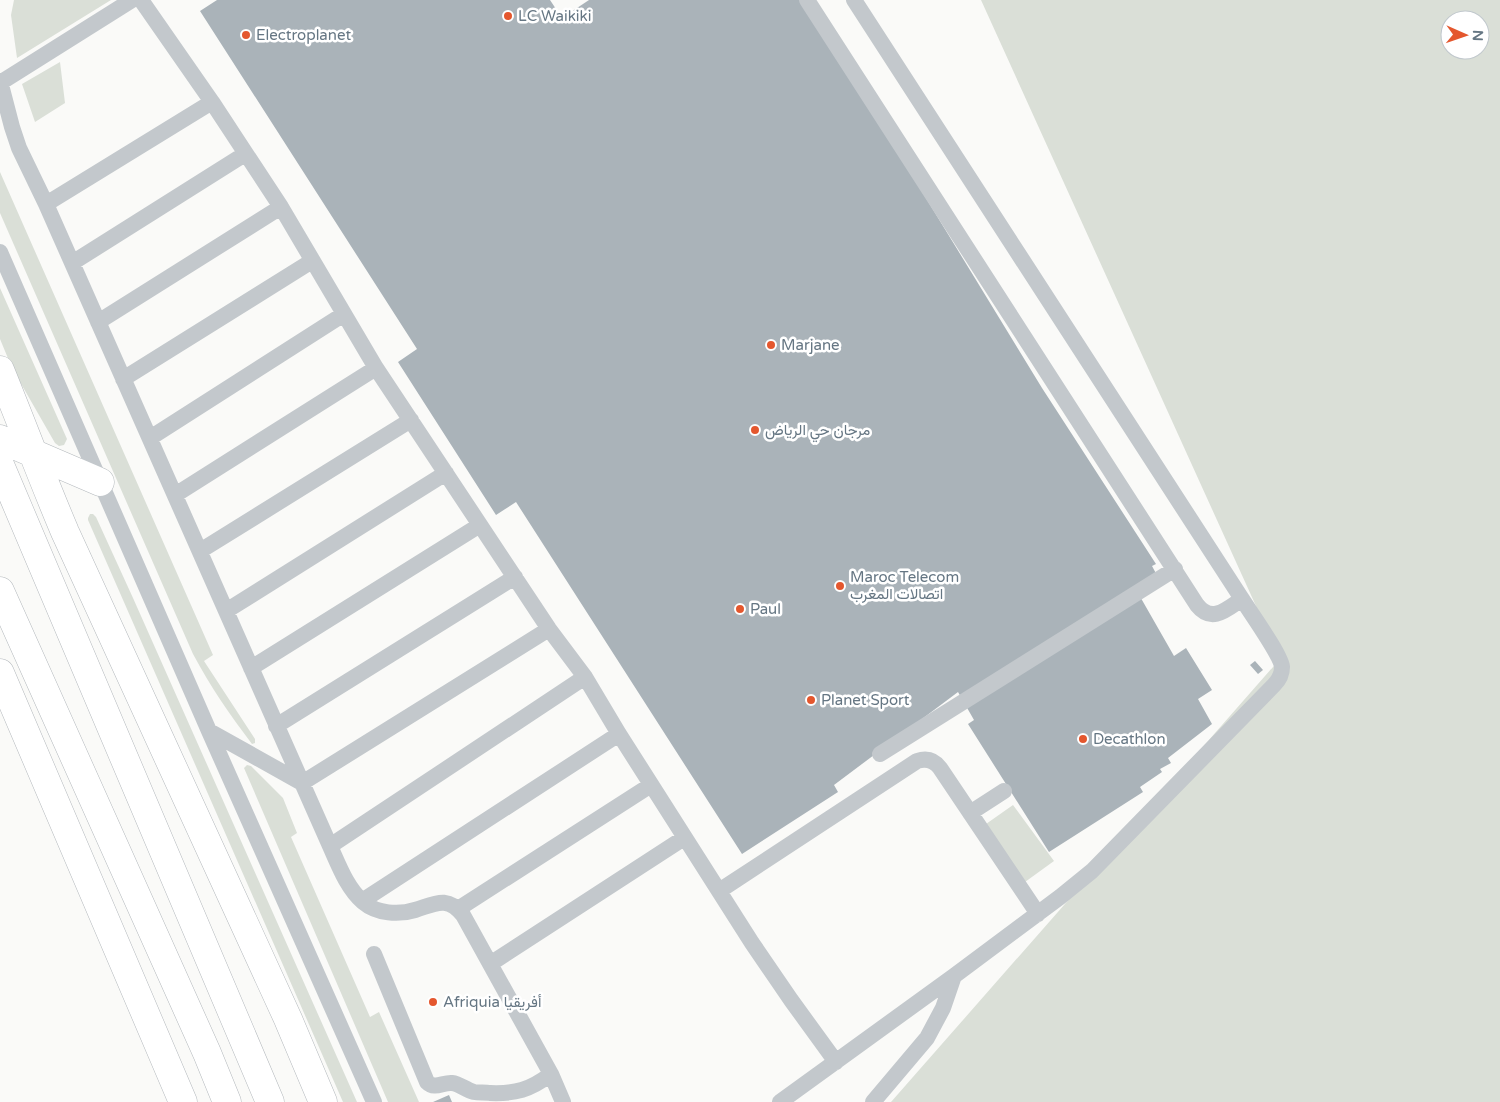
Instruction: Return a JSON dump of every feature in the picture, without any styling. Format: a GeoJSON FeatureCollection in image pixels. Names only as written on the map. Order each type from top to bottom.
{"type":"FeatureCollection","features":[{"type":"Feature","properties":{"kind":"highway"},"geometry":{"type":"LineString","coordinates":[[0,370],[65,532],[288,1019],[323,1102]]}},
{"type":"Feature","properties":{"kind":"highway"},"geometry":{"type":"LineString","coordinates":[[0,439],[100,482]]}},
{"type":"Feature","properties":{"kind":"highway"},"geometry":{"type":"LineString","coordinates":[[0,465],[270,1102]]}},
{"type":"Feature","properties":{"kind":"highway"},"geometry":{"type":"LineString","coordinates":[[0,590],[227,1102]]}},
{"type":"Feature","properties":{"kind":"highway"},"geometry":{"type":"LineString","coordinates":[[0,673],[182,1102]]}},
{"type":"Feature","properties":{"kind":"lane"},"geometry":{"type":"LineString","coordinates":[[132,0],[0,82],[19,148],[46,204],[276,726],[347,882],[362,901],[378,910],[389,913],[413,911],[433,903],[442,902],[458,909],[551,1074],[563,1102]]}},
{"type":"Feature","properties":{"kind":"lane"},"geometry":{"type":"LineString","coordinates":[[141,0],[212,102],[281,207],[376,368],[549,628],[585,677],[684,838],[790,1000],[836,1062]]}},
{"type":"Feature","properties":{"kind":"lane"},"geometry":{"type":"LineString","coordinates":[[807,0],[1197,605],[1211,614],[1222,613],[1242,599]]}},
{"type":"Feature","properties":{"kind":"lane"},"geometry":{"type":"LineString","coordinates":[[780,1102],[1038,914],[1092,871],[1279,680],[1282,673],[1280,660],[1242,599],[854,0]]}},
{"type":"Feature","properties":{"kind":"lane"},"geometry":{"type":"LineString","coordinates":[[46,204],[212,102]]}},
{"type":"Feature","properties":{"kind":"lane"},"geometry":{"type":"LineString","coordinates":[[72,263],[245,154]]}},
{"type":"Feature","properties":{"kind":"lane"},"geometry":{"type":"LineString","coordinates":[[98,322],[281,207]]}},
{"type":"Feature","properties":{"kind":"lane"},"geometry":{"type":"LineString","coordinates":[[0,252],[209,731],[374,1102]]}},
{"type":"Feature","properties":{"kind":"lane"},"geometry":{"type":"LineString","coordinates":[[124,379],[312,261]]}},
{"type":"Feature","properties":{"kind":"lane"},"geometry":{"type":"LineString","coordinates":[[150,438],[344,314]]}},
{"type":"Feature","properties":{"kind":"lane"},"geometry":{"type":"LineString","coordinates":[[175,495],[376,368]]}},
{"type":"Feature","properties":{"kind":"lane"},"geometry":{"type":"LineString","coordinates":[[200,552],[411,420]]}},
{"type":"Feature","properties":{"kind":"lane"},"geometry":{"type":"LineString","coordinates":[[226,612],[446,473]]}},
{"type":"Feature","properties":{"kind":"lane"},"geometry":{"type":"LineString","coordinates":[[251,668],[480,525]]}},
{"type":"Feature","properties":{"kind":"lane"},"geometry":{"type":"LineString","coordinates":[[880,754],[1175,569]]}},
{"type":"Feature","properties":{"kind":"lane"},"geometry":{"type":"LineString","coordinates":[[276,726],[515,577]]}},
{"type":"Feature","properties":{"kind":"lane"},"geometry":{"type":"LineString","coordinates":[[302,783],[549,628]]}},
{"type":"Feature","properties":{"kind":"lane"},"geometry":{"type":"LineString","coordinates":[[330,846],[585,677]]}},
{"type":"Feature","properties":{"kind":"lane"},"geometry":{"type":"LineString","coordinates":[[209,731],[302,783]]}},
{"type":"Feature","properties":{"kind":"lane"},"geometry":{"type":"LineString","coordinates":[[362,901],[619,734]]}},
{"type":"Feature","properties":{"kind":"lane"},"geometry":{"type":"LineString","coordinates":[[719,891],[917,761],[927,760],[937,764],[1038,914]]}},
{"type":"Feature","properties":{"kind":"lane"},"geometry":{"type":"LineString","coordinates":[[458,909],[651,785]]}},
{"type":"Feature","properties":{"kind":"lane"},"geometry":{"type":"LineString","coordinates":[[968,810],[1004,791]]}},
{"type":"Feature","properties":{"kind":"lane"},"geometry":{"type":"LineString","coordinates":[[490,964],[684,838]]}},
{"type":"Feature","properties":{"kind":"lane"},"geometry":{"type":"LineString","coordinates":[[374,954],[427,1082],[430,1085],[450,1083],[475,1092],[513,1092],[533,1086],[551,1074]]}},
{"type":"Feature","properties":{"kind":"lane"},"geometry":{"type":"LineString","coordinates":[[873,1102],[927,1038],[943,1008],[954,976]]}},
{"type":"Feature","properties":{"kind":"shaded area"},"geometry":{"type":"Polygon","coordinates":[[[14,0],[111,0],[17,58],[11,15],[14,0]]]}},
{"type":"Feature","properties":{"kind":"shaded area"},"geometry":{"type":"Polygon","coordinates":[[[981,0],[1500,0],[1500,1102],[891,1102],[1280,659],[981,0]]]}},
{"type":"Feature","properties":{"kind":"shaded area"},"geometry":{"type":"Polygon","coordinates":[[[60,62],[65,103],[35,122],[22,84],[60,62]]]}},
{"type":"Feature","properties":{"kind":"shaded area"},"geometry":{"type":"Polygon","coordinates":[[[0,172],[213,655],[204,661],[255,739],[255,743],[252,744],[228,711],[193,654],[0,213],[0,172]]]}},
{"type":"Feature","properties":{"kind":"shaded area"},"geometry":{"type":"Polygon","coordinates":[[[0,288],[67,439],[64,445],[59,446],[55,443],[12,368],[0,339],[0,288]]]}},
{"type":"Feature","properties":{"kind":"shaded area"},"geometry":{"type":"Polygon","coordinates":[[[90,514],[96,517],[133,598],[357,1102],[343,1102],[88,520],[90,514]]]}},
{"type":"Feature","properties":{"kind":"shaded area"},"geometry":{"type":"Polygon","coordinates":[[[247,765],[251,766],[283,798],[297,833],[291,837],[370,1017],[379,1012],[419,1102],[388,1102],[244,768],[247,765]]]}},
{"type":"Feature","properties":{"kind":"shaded area"},"geometry":{"type":"Polygon","coordinates":[[[1013,805],[1054,861],[1025,882],[986,824],[1013,805]]]}},
{"type":"Feature","properties":{"kind":"building","name":"مرجان حي الرياض"},"geometry":{"type":"Polygon","coordinates":[[[217,0],[550,0],[562,18],[589,0],[805,0],[1042,388],[1156,564],[1152,566],[1159,579],[1138,593],[1174,656],[1186,648],[1212,690],[1198,699],[1212,724],[1168,758],[1171,763],[1160,769],[1162,772],[1140,787],[1143,792],[1049,852],[968,724],[974,720],[958,692],[834,785],[838,792],[742,854],[516,502],[496,515],[398,362],[417,349],[200,11],[217,0]]]}},
{"type":"Feature","properties":{"kind":"building"},"geometry":{"type":"Polygon","coordinates":[[[1255,661],[1263,670],[1258,674],[1250,665],[1255,661]]]}},
{"type":"Feature","properties":{"kind":"building"},"geometry":{"type":"Polygon","coordinates":[[[449,1095],[452,1102],[433,1102],[449,1095]]]}},
{"type":"Feature","properties":{"kind":"place","name":"LC Waikiki"},"geometry":{"type":"Point","coordinates":[508,16]}},
{"type":"Feature","properties":{"kind":"place","name":"Electroplanet"},"geometry":{"type":"Point","coordinates":[246,35]}},
{"type":"Feature","properties":{"kind":"place","name":"Marjane"},"geometry":{"type":"Point","coordinates":[771,345]}},
{"type":"Feature","properties":{"kind":"place","name":"مرجان حي الرياض"},"geometry":{"type":"Point","coordinates":[755,430]}},
{"type":"Feature","properties":{"kind":"place","name":"Maroc Telecom اتصالات المغرب"},"geometry":{"type":"Point","coordinates":[840,586]}},
{"type":"Feature","properties":{"kind":"place","name":"Paul"},"geometry":{"type":"Point","coordinates":[740,609]}},
{"type":"Feature","properties":{"kind":"place","name":"Planet Sport"},"geometry":{"type":"Point","coordinates":[811,700]}},
{"type":"Feature","properties":{"kind":"place","name":"Decathlon"},"geometry":{"type":"Point","coordinates":[1083,739]}},
{"type":"Feature","properties":{"kind":"place","name":"Afriquia أفريقيا"},"geometry":{"type":"Point","coordinates":[433,1002]}}]}
